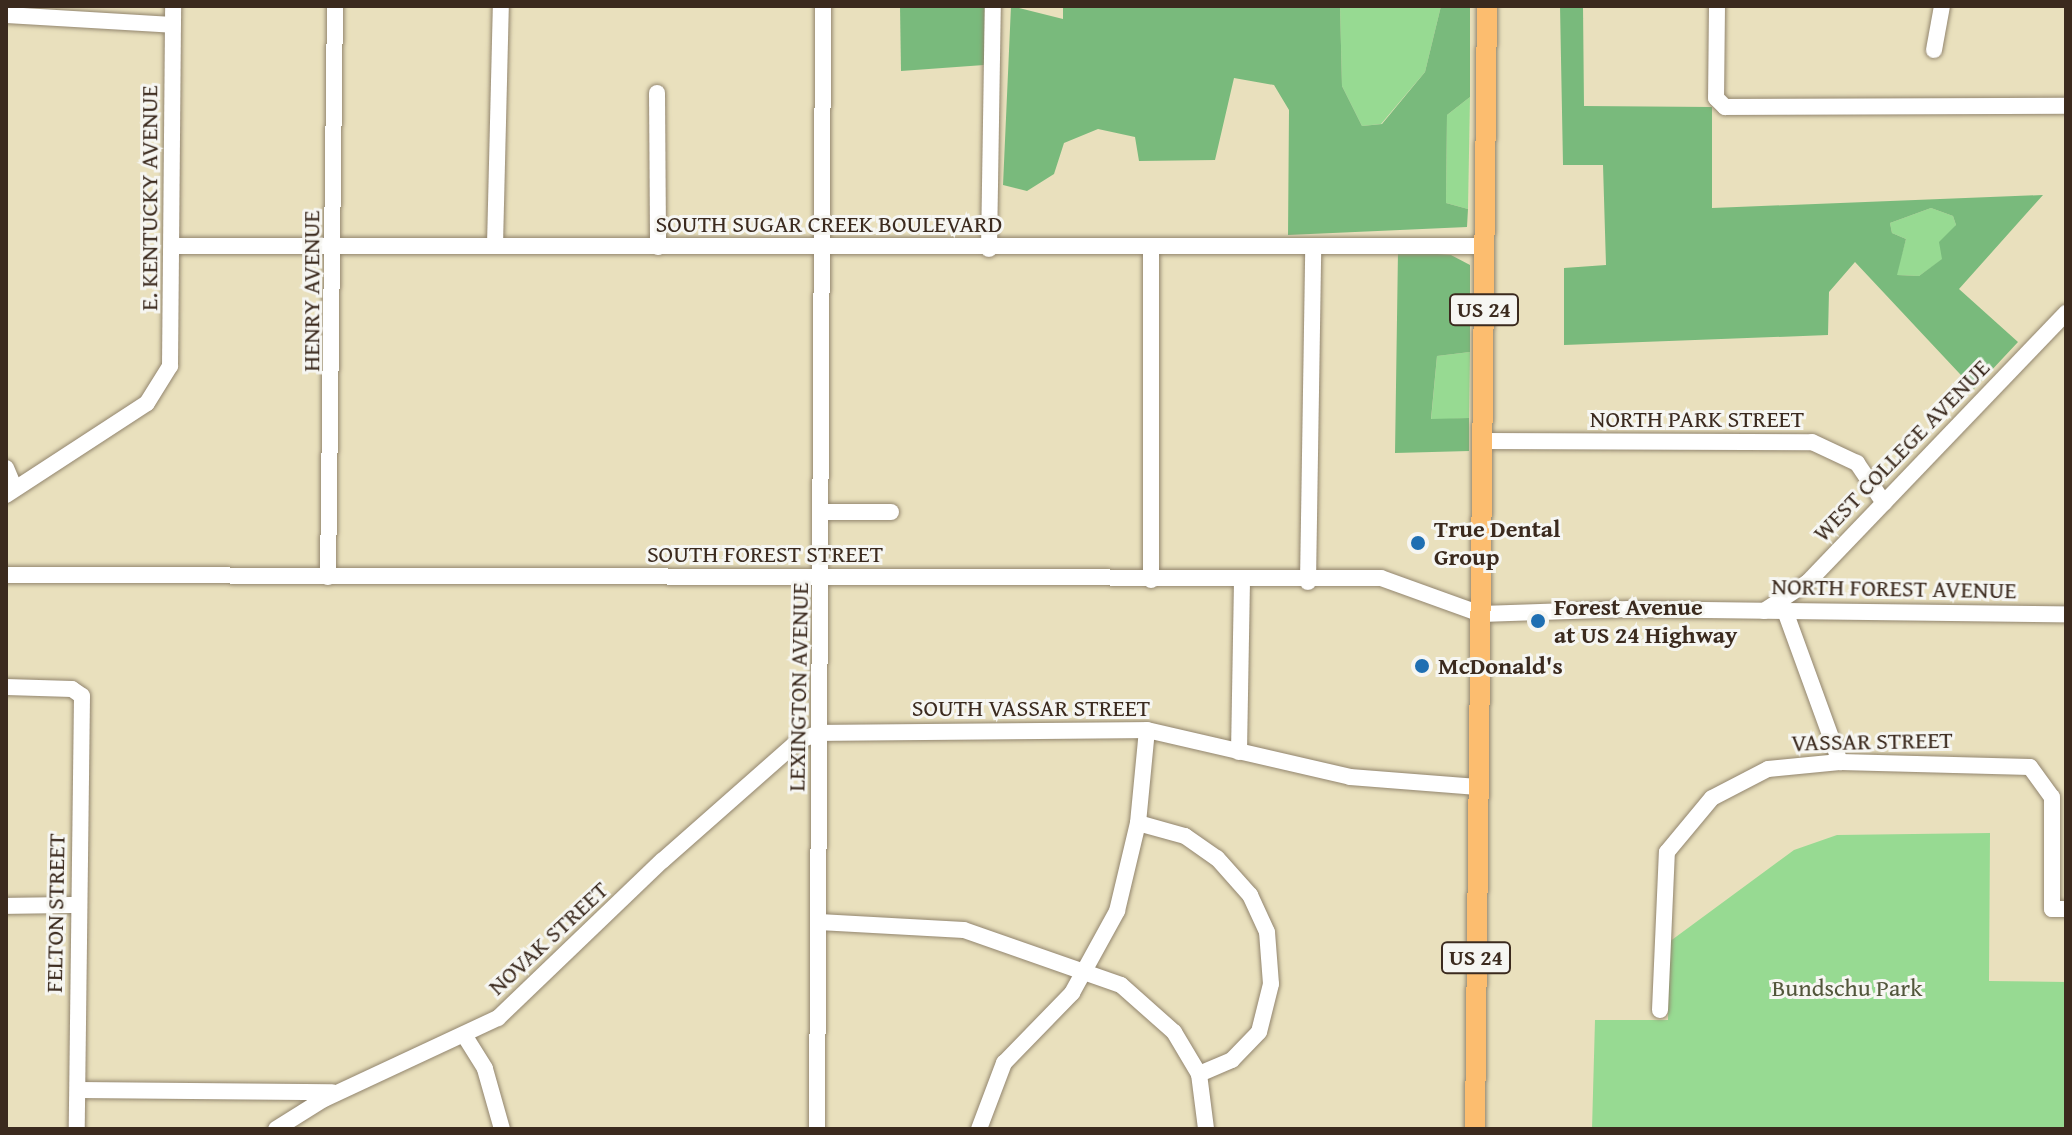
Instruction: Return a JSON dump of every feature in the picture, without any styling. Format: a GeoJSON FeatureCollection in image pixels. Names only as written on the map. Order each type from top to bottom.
{"type":"FeatureCollection","features":[{"type":"Feature","properties":{"kind":"main road","name":"US 24"},"geometry":{"type":"LineString","coordinates":[[1475,1129],[1487,6]]}},
{"type":"Feature","properties":{"kind":"street","name":"E. KENTUCKY AVENUE"},"geometry":{"type":"LineString","coordinates":[[10,491],[161,389],[170,366],[174,246],[173,6]]}},
{"type":"Feature","properties":{"kind":"street","name":"HENRY AVENUE"},"geometry":{"type":"LineString","coordinates":[[328,577],[335,245],[335,6]]}},
{"type":"Feature","properties":{"kind":"street"},"geometry":{"type":"LineString","coordinates":[[495,245],[501,6]]}},
{"type":"Feature","properties":{"kind":"street","name":"LEXINGTON AVENUE"},"geometry":{"type":"LineString","coordinates":[[817,1129],[819,733],[825,579],[823,6]]}},
{"type":"Feature","properties":{"kind":"street"},"geometry":{"type":"LineString","coordinates":[[989,249],[993,6]]}},
{"type":"Feature","properties":{"kind":"street"},"geometry":{"type":"LineString","coordinates":[[1717,6],[1721,106],[2066,106]]}},
{"type":"Feature","properties":{"kind":"street"},"geometry":{"type":"LineString","coordinates":[[1934,50],[1942,6]]}},
{"type":"Feature","properties":{"kind":"street"},"geometry":{"type":"LineString","coordinates":[[6,15],[173,25]]}},
{"type":"Feature","properties":{"kind":"street"},"geometry":{"type":"LineString","coordinates":[[657,93],[658,247]]}},
{"type":"Feature","properties":{"kind":"street","name":"SOUTH SUGAR CREEK BOULEVARD"},"geometry":{"type":"LineString","coordinates":[[174,246],[495,245],[825,249],[1484,246]]}},
{"type":"Feature","properties":{"kind":"street"},"geometry":{"type":"LineString","coordinates":[[1308,582],[1313,246]]}},
{"type":"Feature","properties":{"kind":"street"},"geometry":{"type":"LineString","coordinates":[[1151,249],[1151,580]]}},
{"type":"Feature","properties":{"kind":"street","name":"WEST COLLEGE AVENUE"},"geometry":{"type":"LineString","coordinates":[[1764,611],[1808,582],[2066,313]]}},
{"type":"Feature","properties":{"kind":"street","name":"NORTH PARK STREET"},"geometry":{"type":"LineString","coordinates":[[1483,441],[1812,442],[1857,463],[1884,503]]}},
{"type":"Feature","properties":{"kind":"street"},"geometry":{"type":"LineString","coordinates":[[6,468],[10,491]]}},
{"type":"Feature","properties":{"kind":"street"},"geometry":{"type":"LineString","coordinates":[[824,512],[891,512]]}},
{"type":"Feature","properties":{"kind":"street","name":"SOUTH FOREST STREET"},"geometry":{"type":"LineString","coordinates":[[6,575],[1308,582],[1381,578],[1481,614]]}},
{"type":"Feature","properties":{"kind":"street"},"geometry":{"type":"LineString","coordinates":[[1239,752],[1242,581]]}},
{"type":"Feature","properties":{"kind":"street","name":"NORTH FOREST AVENUE"},"geometry":{"type":"LineString","coordinates":[[1481,614],[1764,611],[2066,614]]}},
{"type":"Feature","properties":{"kind":"street"},"geometry":{"type":"LineString","coordinates":[[1785,611],[1840,762]]}},
{"type":"Feature","properties":{"kind":"street","name":"FELTON STREET"},"geometry":{"type":"LineString","coordinates":[[6,687],[72,689],[82,696],[77,1129]]}},
{"type":"Feature","properties":{"kind":"street"},"geometry":{"type":"LineString","coordinates":[[979,1129],[1004,1063],[1086,970],[1117,911],[1138,823],[1147,730]]}},
{"type":"Feature","properties":{"kind":"street","name":"SOUTH VASSAR STREET"},"geometry":{"type":"LineString","coordinates":[[819,733],[1147,730],[1350,777],[1478,787]]}},
{"type":"Feature","properties":{"kind":"street","name":"NOVAK STREET"},"geometry":{"type":"LineString","coordinates":[[276,1129],[339,1092],[466,1038],[524,999],[798,741],[819,733]]}},
{"type":"Feature","properties":{"kind":"street","name":"VASSAR STREET"},"geometry":{"type":"LineString","coordinates":[[1660,1010],[1662,869],[1673,839],[1712,798],[1747,777],[1791,764],[1840,762],[2030,767],[2044,778],[2052,797],[2059,909]]}},
{"type":"Feature","properties":{"kind":"street"},"geometry":{"type":"LineString","coordinates":[[1138,823],[1185,836],[1217,858],[1250,895],[1267,932],[1271,984],[1259,1032],[1232,1060],[1199,1074]]}},
{"type":"Feature","properties":{"kind":"street"},"geometry":{"type":"LineString","coordinates":[[6,906],[79,905]]}},
{"type":"Feature","properties":{"kind":"street"},"geometry":{"type":"LineString","coordinates":[[819,922],[964,930],[1086,970],[1150,1006],[1199,1074],[1206,1129]]}},
{"type":"Feature","properties":{"kind":"street"},"geometry":{"type":"LineString","coordinates":[[466,1038],[485,1069],[502,1129]]}},
{"type":"Feature","properties":{"kind":"street"},"geometry":{"type":"LineString","coordinates":[[78,1090],[339,1092]]}},
{"type":"Feature","properties":{"kind":"green space"},"geometry":{"type":"Polygon","coordinates":[[[900,6],[985,6],[984,65],[901,71],[900,6]]]}},
{"type":"Feature","properties":{"kind":"green space"},"geometry":{"type":"Polygon","coordinates":[[[1011,6],[1063,19],[1063,6],[1340,6],[1342,86],[1362,126],[1382,124],[1425,72],[1441,6],[1470,6],[1470,97],[1447,115],[1446,203],[1468,209],[1467,227],[1288,235],[1289,110],[1274,85],[1234,78],[1215,160],[1139,161],[1135,137],[1098,129],[1064,143],[1054,174],[1027,191],[1003,185],[1011,6]]]}},
{"type":"Feature","properties":{"kind":"green space"},"geometry":{"type":"Polygon","coordinates":[[[1340,6],[1441,6],[1425,72],[1381,124],[1362,126],[1342,86],[1340,6]]]}},
{"type":"Feature","properties":{"kind":"green space"},"geometry":{"type":"Polygon","coordinates":[[[1560,6],[1583,6],[1584,106],[1712,107],[1712,208],[2043,195],[1959,289],[2018,342],[1974,389],[1855,262],[1829,292],[1828,335],[1564,345],[1564,268],[1606,265],[1603,165],[1563,165],[1560,6]],[[1931,208],[1890,223],[1892,233],[1906,239],[1897,275],[1919,276],[1942,259],[1939,242],[1956,225],[1953,216],[1931,208]]]}},
{"type":"Feature","properties":{"kind":"green space"},"geometry":{"type":"Polygon","coordinates":[[[1470,97],[1468,209],[1446,203],[1447,115],[1470,97]]]}},
{"type":"Feature","properties":{"kind":"green space"},"geometry":{"type":"Polygon","coordinates":[[[1931,208],[1953,216],[1956,225],[1943,259],[1919,276],[1896,275],[1906,239],[1892,233],[1890,223],[1931,208]]]}},
{"type":"Feature","properties":{"kind":"green space"},"geometry":{"type":"Polygon","coordinates":[[[1398,251],[1451,255],[1470,265],[1470,352],[1437,356],[1431,419],[1469,418],[1469,451],[1395,453],[1398,251]]]}},
{"type":"Feature","properties":{"kind":"green space"},"geometry":{"type":"Polygon","coordinates":[[[1470,352],[1469,418],[1431,420],[1437,356],[1470,352]]]}},
{"type":"Feature","properties":{"kind":"green space","name":"Bundschu Park"},"geometry":{"type":"Polygon","coordinates":[[[1990,833],[1989,981],[2066,982],[2066,1129],[1592,1129],[1595,1020],[1668,1020],[1669,942],[1794,850],[1837,835],[1990,833]]]}},
{"type":"Feature","properties":{"kind":"place","name":"True Dental Group"},"geometry":{"type":"Point","coordinates":[1418,543]}},
{"type":"Feature","properties":{"kind":"place","name":"Forest Avenue at US 24 Highway"},"geometry":{"type":"Point","coordinates":[1538,621]}},
{"type":"Feature","properties":{"kind":"place","name":"McDonald's"},"geometry":{"type":"Point","coordinates":[1422,666]}}]}
